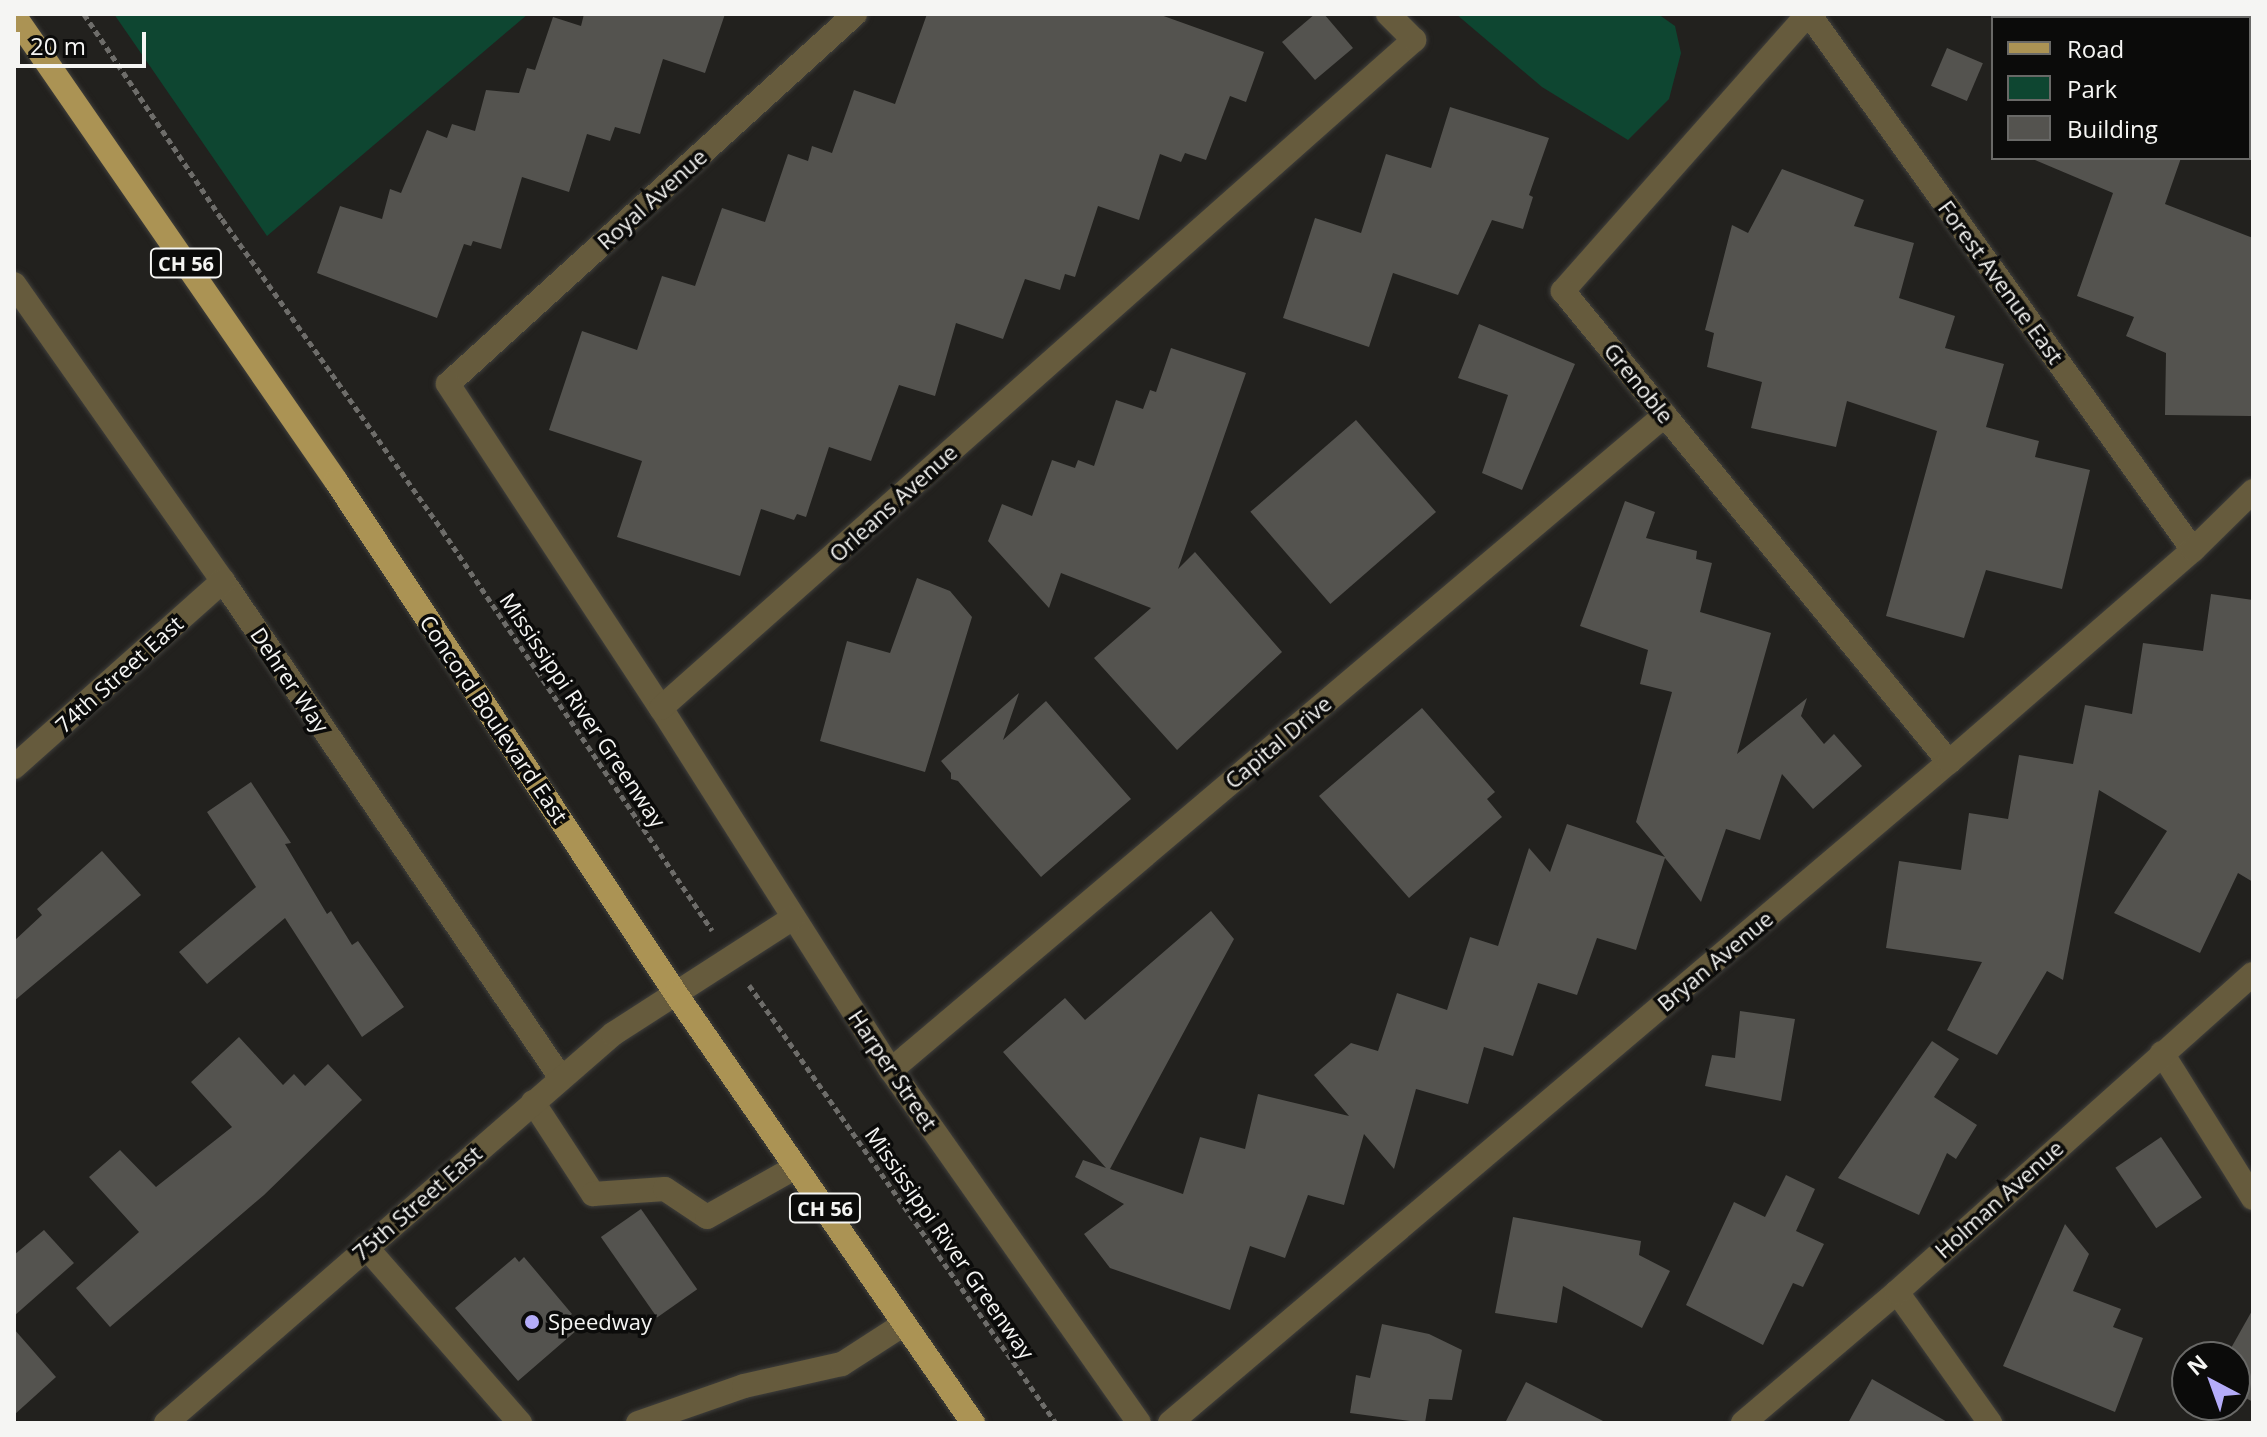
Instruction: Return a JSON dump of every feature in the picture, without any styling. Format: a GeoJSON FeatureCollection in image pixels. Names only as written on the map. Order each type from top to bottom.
{"type":"FeatureCollection","features":[{"type":"Feature","properties":{"kind":"main road","name":"Concord Boulevard East"},"geometry":{"type":"LineString","coordinates":[[14,15],[336,481],[676,994],[973,1423]]}},
{"type":"Feature","properties":{"kind":"street","name":"Royal Avenue"},"geometry":{"type":"LineString","coordinates":[[661,708],[448,384],[855,14]]}},
{"type":"Feature","properties":{"kind":"street","name":"Orleans Avenue"},"geometry":{"type":"LineString","coordinates":[[661,708],[1414,40],[1388,14]]}},
{"type":"Feature","properties":{"kind":"street","name":"Grenoble"},"geometry":{"type":"LineString","coordinates":[[1808,14],[1563,291],[1949,762]]}},
{"type":"Feature","properties":{"kind":"street","name":"Forest Avenue East"},"geometry":{"type":"LineString","coordinates":[[1808,14],[2193,550]]}},
{"type":"Feature","properties":{"kind":"street","name":"Dehrer Way"},"geometry":{"type":"LineString","coordinates":[[14,284],[223,581],[561,1078]]}},
{"type":"Feature","properties":{"kind":"street","name":"Capital Drive"},"geometry":{"type":"LineString","coordinates":[[891,1070],[1665,415]]}},
{"type":"Feature","properties":{"kind":"street","name":"Bryan Avenue"},"geometry":{"type":"LineString","coordinates":[[1170,1423],[1949,762],[2193,550],[2253,491]]}},
{"type":"Feature","properties":{"kind":"street","name":"74th Street East"},"geometry":{"type":"LineString","coordinates":[[14,767],[223,581]]}},
{"type":"Feature","properties":{"kind":"street","name":"Harper Street"},"geometry":{"type":"LineString","coordinates":[[661,708],[891,1070],[1139,1423]]}},
{"type":"Feature","properties":{"kind":"street","name":"75th Street East"},"geometry":{"type":"LineString","coordinates":[[166,1423],[613,1034],[793,918]]}},
{"type":"Feature","properties":{"kind":"street","name":"Holman Avenue"},"geometry":{"type":"LineString","coordinates":[[1743,1423],[1897,1292],[2253,974]]}},
{"type":"Feature","properties":{"kind":"street"},"geometry":{"type":"LineString","coordinates":[[2162,1053],[2253,1198]]}},
{"type":"Feature","properties":{"kind":"street"},"geometry":{"type":"LineString","coordinates":[[533,1102],[593,1194],[665,1189],[707,1217],[796,1167]]}},
{"type":"Feature","properties":{"kind":"street"},"geometry":{"type":"LineString","coordinates":[[366,1247],[520,1423]]}},
{"type":"Feature","properties":{"kind":"street"},"geometry":{"type":"LineString","coordinates":[[1897,1292],[1990,1423]]}},
{"type":"Feature","properties":{"kind":"street"},"geometry":{"type":"LineString","coordinates":[[638,1423],[744,1386],[842,1364],[904,1324]]}},
{"type":"Feature","properties":{"kind":"path","name":"Mississippi River Greenway"},"geometry":{"type":"LineString","coordinates":[[84,14],[222,219],[442,530],[732,960],[1056,1423]]}},
{"type":"Feature","properties":{"kind":"green space"},"geometry":{"type":"Polygon","coordinates":[[[114,14],[528,14],[267,236],[114,14]]]}},
{"type":"Feature","properties":{"kind":"green space"},"geometry":{"type":"Polygon","coordinates":[[[1456,14],[1658,14],[1675,26],[1681,53],[1669,99],[1628,140],[1542,87],[1456,14]]]}},
{"type":"Feature","properties":{"kind":"building"},"geometry":{"type":"Polygon","coordinates":[[[584,14],[725,14],[705,73],[663,59],[640,134],[615,127],[610,141],[587,134],[569,192],[522,177],[501,249],[473,241],[471,246],[464,244],[437,318],[317,273],[340,206],[382,219],[390,189],[401,193],[427,130],[447,138],[452,124],[475,131],[486,90],[519,93],[527,68],[535,70],[553,17],[581,26],[584,14]]]}},
{"type":"Feature","properties":{"kind":"building"},"geometry":{"type":"Polygon","coordinates":[[[927,14],[1158,14],[1264,52],[1246,102],[1230,96],[1206,160],[1185,153],[1181,162],[1160,154],[1139,220],[1098,206],[1075,277],[1065,274],[1060,290],[1025,279],[1003,339],[956,323],[935,396],[899,385],[871,461],[829,447],[806,517],[797,514],[794,520],[761,509],[740,576],[617,537],[642,461],[549,430],[582,331],[637,350],[662,276],[695,286],[722,208],[765,222],[788,154],[808,161],[812,146],[832,153],[854,90],[895,104],[927,14]]]}},
{"type":"Feature","properties":{"kind":"building"},"geometry":{"type":"Polygon","coordinates":[[[1315,14],[1324,14],[1353,48],[1315,80],[1282,42],[1315,14]]]}},
{"type":"Feature","properties":{"kind":"building"},"geometry":{"type":"Polygon","coordinates":[[[1947,48],[1983,63],[1967,101],[1931,86],[1947,48]]]}},
{"type":"Feature","properties":{"kind":"building"},"geometry":{"type":"Polygon","coordinates":[[[1450,107],[1549,138],[1529,195],[1533,197],[1523,229],[1492,220],[1458,295],[1393,273],[1369,347],[1283,318],[1315,218],[1361,233],[1386,154],[1431,168],[1450,107]]]}},
{"type":"Feature","properties":{"kind":"building"},"geometry":{"type":"Polygon","coordinates":[[[2035,160],[2180,160],[2165,204],[2253,238],[2251,416],[2165,415],[2166,353],[2126,336],[2134,317],[2077,296],[2113,193],[2035,160]]]}},
{"type":"Feature","properties":{"kind":"building"},"geometry":{"type":"Polygon","coordinates":[[[1782,169],[1864,200],[1854,226],[1914,243],[1899,298],[1955,316],[1945,348],[2004,364],[1986,427],[2039,441],[2035,457],[2090,470],[2062,589],[1986,570],[1964,638],[1886,616],[1937,431],[1847,401],[1836,447],[1751,428],[1762,382],[1707,367],[1714,333],[1705,330],[1732,225],[1748,233],[1782,169]]]}},
{"type":"Feature","properties":{"kind":"building"},"geometry":{"type":"Polygon","coordinates":[[[1479,324],[1575,364],[1522,490],[1482,473],[1508,395],[1458,378],[1479,324]]]}},
{"type":"Feature","properties":{"kind":"building"},"geometry":{"type":"Polygon","coordinates":[[[1171,348],[1246,373],[1178,569],[1195,552],[1282,652],[1177,750],[1094,658],[1151,608],[1061,573],[1049,608],[988,541],[1002,504],[1032,516],[1052,460],[1075,468],[1078,460],[1094,466],[1116,400],[1143,409],[1150,390],[1156,392],[1171,348]]]}},
{"type":"Feature","properties":{"kind":"building"},"geometry":{"type":"Polygon","coordinates":[[[1356,420],[1436,512],[1330,604],[1250,512],[1356,420]]]}},
{"type":"Feature","properties":{"kind":"building"},"geometry":{"type":"Polygon","coordinates":[[[1625,501],[1655,512],[1646,538],[1697,551],[1696,559],[1712,563],[1700,612],[1771,633],[1737,754],[1807,698],[1801,716],[1824,744],[1834,734],[1862,766],[1813,809],[1782,774],[1760,840],[1726,829],[1701,902],[1665,858],[1636,950],[1597,938],[1577,995],[1538,983],[1513,1056],[1484,1047],[1468,1104],[1416,1089],[1394,1169],[1364,1134],[1344,1205],[1308,1195],[1285,1258],[1250,1246],[1230,1310],[1110,1268],[1084,1234],[1124,1204],[1075,1177],[1083,1160],[1106,1168],[1003,1052],[1065,998],[1085,1020],[1211,911],[1234,939],[1110,1169],[1183,1194],[1200,1137],[1245,1149],[1258,1094],[1349,1116],[1314,1075],[1351,1043],[1378,1051],[1397,993],[1447,1010],[1470,937],[1498,946],[1529,848],[1550,872],[1567,824],[1665,857],[1636,822],[1672,692],[1640,684],[1648,650],[1580,626],[1625,501]]]}},
{"type":"Feature","properties":{"kind":"building"},"geometry":{"type":"Polygon","coordinates":[[[917,578],[950,591],[972,617],[925,772],[820,741],[847,641],[890,653],[917,578]]]}},
{"type":"Feature","properties":{"kind":"building"},"geometry":{"type":"Polygon","coordinates":[[[2211,594],[2253,600],[2253,882],[2238,873],[2200,953],[2114,913],[2167,831],[2099,790],[2063,980],[2047,971],[1997,1055],[1947,1030],[1982,962],[1886,948],[1899,861],[1961,870],[1969,813],[2008,819],[2019,755],[2073,764],[2085,705],[2132,714],[2143,643],[2203,651],[2211,594]]]}},
{"type":"Feature","properties":{"kind":"building"},"geometry":{"type":"Polygon","coordinates":[[[1019,693],[1003,740],[1046,701],[1131,799],[1041,877],[958,781],[951,779],[951,773],[941,761],[1019,693]]]}},
{"type":"Feature","properties":{"kind":"building"},"geometry":{"type":"Polygon","coordinates":[[[1422,708],[1495,792],[1487,799],[1502,817],[1409,898],[1319,796],[1422,708]]]}},
{"type":"Feature","properties":{"kind":"building"},"geometry":{"type":"Polygon","coordinates":[[[251,782],[291,843],[285,844],[327,914],[331,911],[352,945],[358,941],[404,1007],[362,1037],[285,918],[207,984],[179,952],[256,887],[207,812],[251,782]]]}},
{"type":"Feature","properties":{"kind":"building"},"geometry":{"type":"Polygon","coordinates":[[[102,851],[141,895],[14,1001],[14,941],[42,915],[37,909],[102,851]]]}},
{"type":"Feature","properties":{"kind":"building"},"geometry":{"type":"Polygon","coordinates":[[[1740,1011],[1795,1019],[1781,1101],[1705,1086],[1712,1055],[1735,1058],[1740,1011]]]}},
{"type":"Feature","properties":{"kind":"building"},"geometry":{"type":"Polygon","coordinates":[[[239,1037],[283,1085],[294,1074],[305,1086],[328,1064],[362,1100],[264,1195],[110,1327],[76,1288],[139,1232],[89,1177],[120,1150],[156,1187],[232,1127],[191,1082],[239,1037]]]}},
{"type":"Feature","properties":{"kind":"building"},"geometry":{"type":"Polygon","coordinates":[[[1932,1041],[1959,1059],[1934,1097],[1977,1125],[1956,1159],[1947,1153],[1919,1215],[1838,1178],[1932,1041]]]}},
{"type":"Feature","properties":{"kind":"building"},"geometry":{"type":"Polygon","coordinates":[[[2161,1137],[2202,1198],[2156,1228],[2115,1168],[2161,1137]]]}},
{"type":"Feature","properties":{"kind":"building"},"geometry":{"type":"Polygon","coordinates":[[[1786,1175],[1815,1189],[1796,1231],[1824,1244],[1803,1287],[1793,1283],[1763,1345],[1686,1305],[1734,1202],[1765,1217],[1786,1175]]]}},
{"type":"Feature","properties":{"kind":"building"},"geometry":{"type":"Polygon","coordinates":[[[641,1209],[697,1289],[657,1317],[601,1237],[641,1209]]]}},
{"type":"Feature","properties":{"kind":"building"},"geometry":{"type":"Polygon","coordinates":[[[1513,1217],[1641,1241],[1639,1255],[1670,1271],[1642,1328],[1563,1286],[1557,1323],[1495,1313],[1513,1217]]]}},
{"type":"Feature","properties":{"kind":"building"},"geometry":{"type":"Polygon","coordinates":[[[2065,1224],[2089,1254],[2073,1291],[2121,1309],[2113,1327],[2143,1338],[2115,1412],[2003,1366],[2065,1224]]]}},
{"type":"Feature","properties":{"kind":"building"},"geometry":{"type":"Polygon","coordinates":[[[44,1230],[74,1263],[14,1316],[14,1255],[44,1230]]]}},
{"type":"Feature","properties":{"kind":"building"},"geometry":{"type":"Polygon","coordinates":[[[515,1257],[519,1262],[524,1257],[572,1314],[567,1318],[577,1330],[518,1381],[455,1308],[515,1257]]]}},
{"type":"Feature","properties":{"kind":"building"},"geometry":{"type":"Polygon","coordinates":[[[2253,1309],[2253,1402],[2251,1341],[2235,1341],[2253,1309]]]}},
{"type":"Feature","properties":{"kind":"building"},"geometry":{"type":"Polygon","coordinates":[[[1382,1324],[1429,1334],[1462,1350],[1452,1400],[1429,1399],[1425,1423],[1350,1413],[1356,1375],[1370,1378],[1382,1324]]]}},
{"type":"Feature","properties":{"kind":"building"},"geometry":{"type":"Polygon","coordinates":[[[14,1329],[56,1377],[14,1415],[14,1329]]]}},
{"type":"Feature","properties":{"kind":"building"},"geometry":{"type":"Polygon","coordinates":[[[1872,1379],[1949,1423],[1848,1423],[1872,1379]]]}},
{"type":"Feature","properties":{"kind":"building"},"geometry":{"type":"Polygon","coordinates":[[[1526,1382],[1607,1423],[1505,1423],[1526,1382]]]}},
{"type":"Feature","properties":{"kind":"place","name":"Speedway"},"geometry":{"type":"Point","coordinates":[532,1322]}}]}
